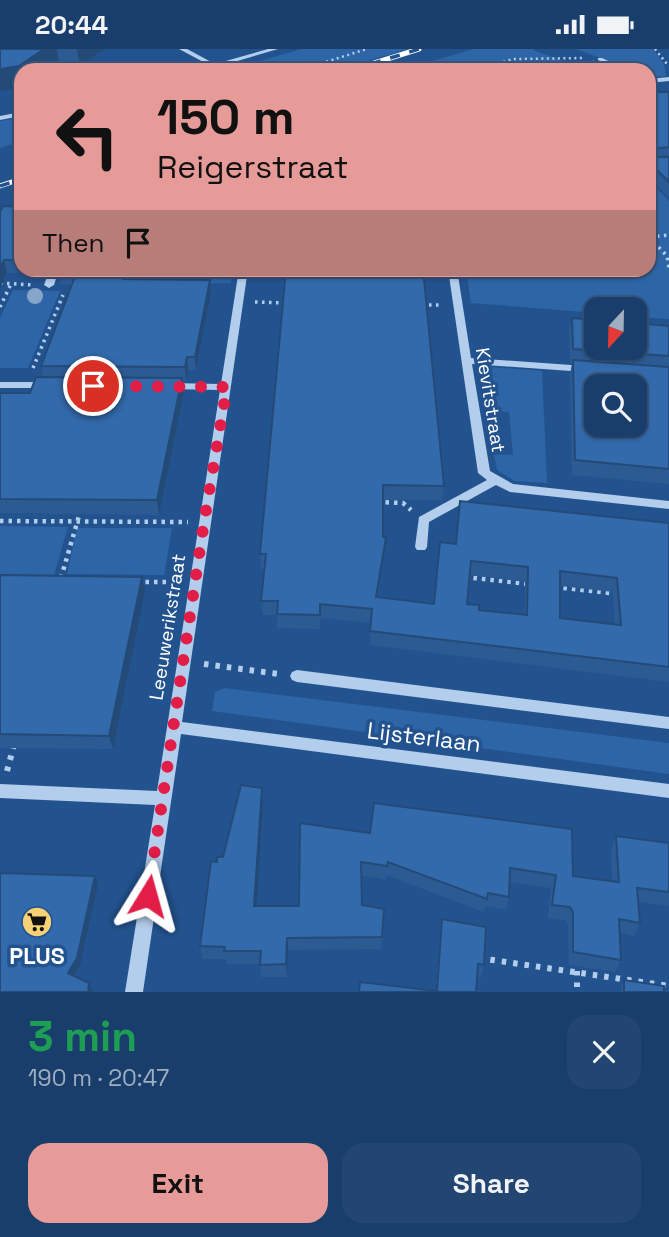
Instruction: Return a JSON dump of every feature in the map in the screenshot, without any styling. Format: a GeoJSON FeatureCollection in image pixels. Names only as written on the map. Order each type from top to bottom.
{"type":"FeatureCollection","features":[{"type":"Feature","properties":{"kind":"street"},"geometry":{"type":"LineString","coordinates":[[182,49],[209,63]]}},
{"type":"Feature","properties":{"kind":"street"},"geometry":{"type":"LineString","coordinates":[[226,63],[275,49]]}},
{"type":"Feature","properties":{"kind":"street"},"geometry":{"type":"LineString","coordinates":[[600,59],[609,63]]}},
{"type":"Feature","properties":{"kind":"street"},"geometry":{"type":"LineString","coordinates":[[49,285],[52,277]]}},
{"type":"Feature","properties":{"kind":"street","name":"Leeuwerikstraat"},"geometry":{"type":"LineString","coordinates":[[135,992],[162,797],[243,277]]}},
{"type":"Feature","properties":{"kind":"street","name":"Kievitstraat"},"geometry":{"type":"LineString","coordinates":[[453,277],[484,474],[510,488],[669,505]]}},
{"type":"Feature","properties":{"kind":"street"},"geometry":{"type":"LineString","coordinates":[[468,361],[600,370]]}},
{"type":"Feature","properties":{"kind":"street"},"geometry":{"type":"LineString","coordinates":[[0,385],[65,386]]}},
{"type":"Feature","properties":{"kind":"street"},"geometry":{"type":"LineString","coordinates":[[158,386],[227,387]]}},
{"type":"Feature","properties":{"kind":"street"},"geometry":{"type":"LineString","coordinates":[[421,547],[423,520],[496,480]]}},
{"type":"Feature","properties":{"kind":"street"},"geometry":{"type":"LineString","coordinates":[[297,676],[669,723]]}},
{"type":"Feature","properties":{"kind":"street","name":"Lijsterlaan"},"geometry":{"type":"LineString","coordinates":[[173,727],[669,791]]}},
{"type":"Feature","properties":{"kind":"street"},"geometry":{"type":"LineString","coordinates":[[1,791],[162,797]]}},
{"type":"Feature","properties":{"kind":"path"},"geometry":{"type":"LineString","coordinates":[[322,63],[367,49]]}},
{"type":"Feature","properties":{"kind":"path"},"geometry":{"type":"LineString","coordinates":[[500,63],[513,59],[600,59]]}},
{"type":"Feature","properties":{"kind":"path"},"geometry":{"type":"LineString","coordinates":[[656,244],[667,256],[669,268]]}},
{"type":"Feature","properties":{"kind":"path"},"geometry":{"type":"LineString","coordinates":[[144,285],[146,277]]}},
{"type":"Feature","properties":{"kind":"path"},"geometry":{"type":"LineString","coordinates":[[0,283],[67,285],[26,385]]}},
{"type":"Feature","properties":{"kind":"path"},"geometry":{"type":"LineString","coordinates":[[0,307],[11,284]]}},
{"type":"Feature","properties":{"kind":"path"},"geometry":{"type":"LineString","coordinates":[[240,302],[288,303]]}},
{"type":"Feature","properties":{"kind":"path"},"geometry":{"type":"LineString","coordinates":[[420,305],[458,305]]}},
{"type":"Feature","properties":{"kind":"path"},"geometry":{"type":"LineString","coordinates":[[73,582],[60,582],[85,496]]}},
{"type":"Feature","properties":{"kind":"path"},"geometry":{"type":"LineString","coordinates":[[370,502],[403,503],[423,520]]}},
{"type":"Feature","properties":{"kind":"path"},"geometry":{"type":"LineString","coordinates":[[0,521],[204,522]]}},
{"type":"Feature","properties":{"kind":"path"},"geometry":{"type":"LineString","coordinates":[[461,576],[530,584]]}},
{"type":"Feature","properties":{"kind":"path"},"geometry":{"type":"LineString","coordinates":[[128,582],[195,582]]}},
{"type":"Feature","properties":{"kind":"path"},"geometry":{"type":"LineString","coordinates":[[544,586],[627,595]]}},
{"type":"Feature","properties":{"kind":"path"},"geometry":{"type":"LineString","coordinates":[[183,662],[297,676]]}},
{"type":"Feature","properties":{"kind":"path"},"geometry":{"type":"LineString","coordinates":[[1,791],[15,740]]}},
{"type":"Feature","properties":{"kind":"path"},"geometry":{"type":"LineString","coordinates":[[471,957],[669,986]]}},
{"type":"Feature","properties":{"kind":"path"},"geometry":{"type":"LineString","coordinates":[[577,971],[577,992]]}},
{"type":"Feature","properties":{"kind":"shaded area"},"geometry":{"type":"Polygon","coordinates":[[[301,49],[408,49],[361,63],[253,63],[301,49]]]}},
{"type":"Feature","properties":{"kind":"shaded area"},"geometry":{"type":"Polygon","coordinates":[[[473,49],[534,49],[569,63],[426,63],[473,49]]]}},
{"type":"Feature","properties":{"kind":"shaded area"},"geometry":{"type":"Polygon","coordinates":[[[576,49],[653,49],[664,64],[666,76],[656,77],[656,63],[614,63],[576,49]]]}},
{"type":"Feature","properties":{"kind":"shaded area"},"geometry":{"type":"Polygon","coordinates":[[[14,119],[14,143],[0,148],[0,121],[14,119]]]}},
{"type":"Feature","properties":{"kind":"shaded area"},"geometry":{"type":"Polygon","coordinates":[[[656,187],[669,201],[669,319],[648,318],[648,297],[584,297],[584,312],[471,303],[467,277],[656,277],[656,244],[660,243],[656,239],[656,187]]]}},
{"type":"Feature","properties":{"kind":"shaded area"},"geometry":{"type":"Polygon","coordinates":[[[151,277],[232,277],[231,283],[153,284],[150,281],[151,277]]]}},
{"type":"Feature","properties":{"kind":"shaded area"},"geometry":{"type":"Polygon","coordinates":[[[13,290],[60,291],[28,368],[0,368],[0,318],[13,290]]]}},
{"type":"Feature","properties":{"kind":"shaded area"},"geometry":{"type":"Polygon","coordinates":[[[491,367],[542,371],[547,483],[515,481],[497,470],[494,454],[513,455],[509,412],[485,410],[482,372],[491,367]]]}},
{"type":"Feature","properties":{"kind":"shaded area"},"geometry":{"type":"Polygon","coordinates":[[[0,526],[68,527],[54,575],[0,574],[0,526]]]}},
{"type":"Feature","properties":{"kind":"shaded area"},"geometry":{"type":"Polygon","coordinates":[[[77,528],[172,528],[164,575],[67,574],[77,528]]]}},
{"type":"Feature","properties":{"kind":"shaded area"},"geometry":{"type":"Polygon","coordinates":[[[224,688],[669,743],[669,774],[212,711],[215,692],[224,688]]]}},
{"type":"Feature","properties":{"kind":"building"},"geometry":{"type":"Polygon","coordinates":[[[0,49],[44,49],[23,63],[14,63],[14,67],[0,69],[0,49]]]}},
{"type":"Feature","properties":{"kind":"building"},"geometry":{"type":"Polygon","coordinates":[[[656,92],[669,92],[669,147],[656,148],[656,92]]]}},
{"type":"Feature","properties":{"kind":"building"},"geometry":{"type":"Polygon","coordinates":[[[656,157],[669,157],[669,182],[656,169],[656,157]]]}},
{"type":"Feature","properties":{"kind":"building"},"geometry":{"type":"Polygon","coordinates":[[[3,206],[14,207],[14,260],[4,260],[0,268],[0,212],[3,206]]]}},
{"type":"Feature","properties":{"kind":"building"},"geometry":{"type":"Polygon","coordinates":[[[75,277],[210,280],[195,357],[187,357],[185,367],[41,366],[75,277]]]}},
{"type":"Feature","properties":{"kind":"building"},"geometry":{"type":"Polygon","coordinates":[[[285,277],[424,277],[444,486],[383,485],[383,537],[386,537],[376,597],[434,604],[440,542],[456,544],[460,501],[669,523],[669,667],[370,631],[372,609],[320,604],[320,615],[277,614],[278,601],[261,601],[266,554],[260,554],[285,277]],[[471,561],[467,604],[479,605],[479,610],[527,615],[528,567],[471,561]],[[560,571],[560,618],[621,625],[617,578],[560,571]]]}},
{"type":"Feature","properties":{"kind":"building"},"geometry":{"type":"Polygon","coordinates":[[[572,318],[584,319],[584,350],[573,349],[572,318]]]}},
{"type":"Feature","properties":{"kind":"building"},"geometry":{"type":"Polygon","coordinates":[[[648,324],[669,326],[669,356],[648,354],[648,324]]]}},
{"type":"Feature","properties":{"kind":"building"},"geometry":{"type":"Polygon","coordinates":[[[573,360],[669,367],[669,469],[575,460],[573,360]]]}},
{"type":"Feature","properties":{"kind":"building"},"geometry":{"type":"Polygon","coordinates":[[[36,377],[182,378],[157,500],[0,499],[0,393],[30,393],[36,377]]]}},
{"type":"Feature","properties":{"kind":"building"},"geometry":{"type":"Polygon","coordinates":[[[0,575],[142,577],[109,736],[0,734],[0,575]]]}},
{"type":"Feature","properties":{"kind":"building"},"geometry":{"type":"Polygon","coordinates":[[[241,785],[262,788],[254,906],[299,906],[300,823],[370,833],[374,803],[572,829],[573,876],[619,882],[616,836],[669,843],[669,892],[637,888],[640,923],[619,919],[621,960],[573,952],[573,912],[570,907],[552,905],[556,875],[510,868],[509,897],[488,893],[487,899],[388,862],[387,866],[361,862],[362,905],[384,909],[382,937],[287,938],[286,964],[260,965],[261,951],[224,951],[225,947],[200,946],[211,861],[217,862],[217,857],[223,857],[241,785]]]}},
{"type":"Feature","properties":{"kind":"building"},"geometry":{"type":"Polygon","coordinates":[[[0,873],[95,876],[77,958],[68,973],[89,983],[88,992],[0,992],[0,873]]]}},
{"type":"Feature","properties":{"kind":"building"},"geometry":{"type":"Polygon","coordinates":[[[442,919],[486,927],[484,965],[478,964],[476,992],[359,992],[360,982],[437,991],[442,919]]]}},
{"type":"Feature","properties":{"kind":"building"},"geometry":{"type":"Polygon","coordinates":[[[624,980],[664,986],[664,992],[624,992],[624,980]]]}},
{"type":"Feature","properties":{"kind":"railway"},"geometry":{"type":"LineString","coordinates":[[374,63],[419,49]]}},
{"type":"Feature","properties":{"kind":"railway"},"geometry":{"type":"LineString","coordinates":[[0,186],[14,181]]}},
{"type":"Feature","properties":{"kind":"place","name":"PLUS"},"geometry":{"type":"Point","coordinates":[37,922]}},
{"type":"Feature","properties":{"kind":"route"},"geometry":{"type":"LineString","coordinates":[[93,386],[227,387],[148,896]]}}]}
